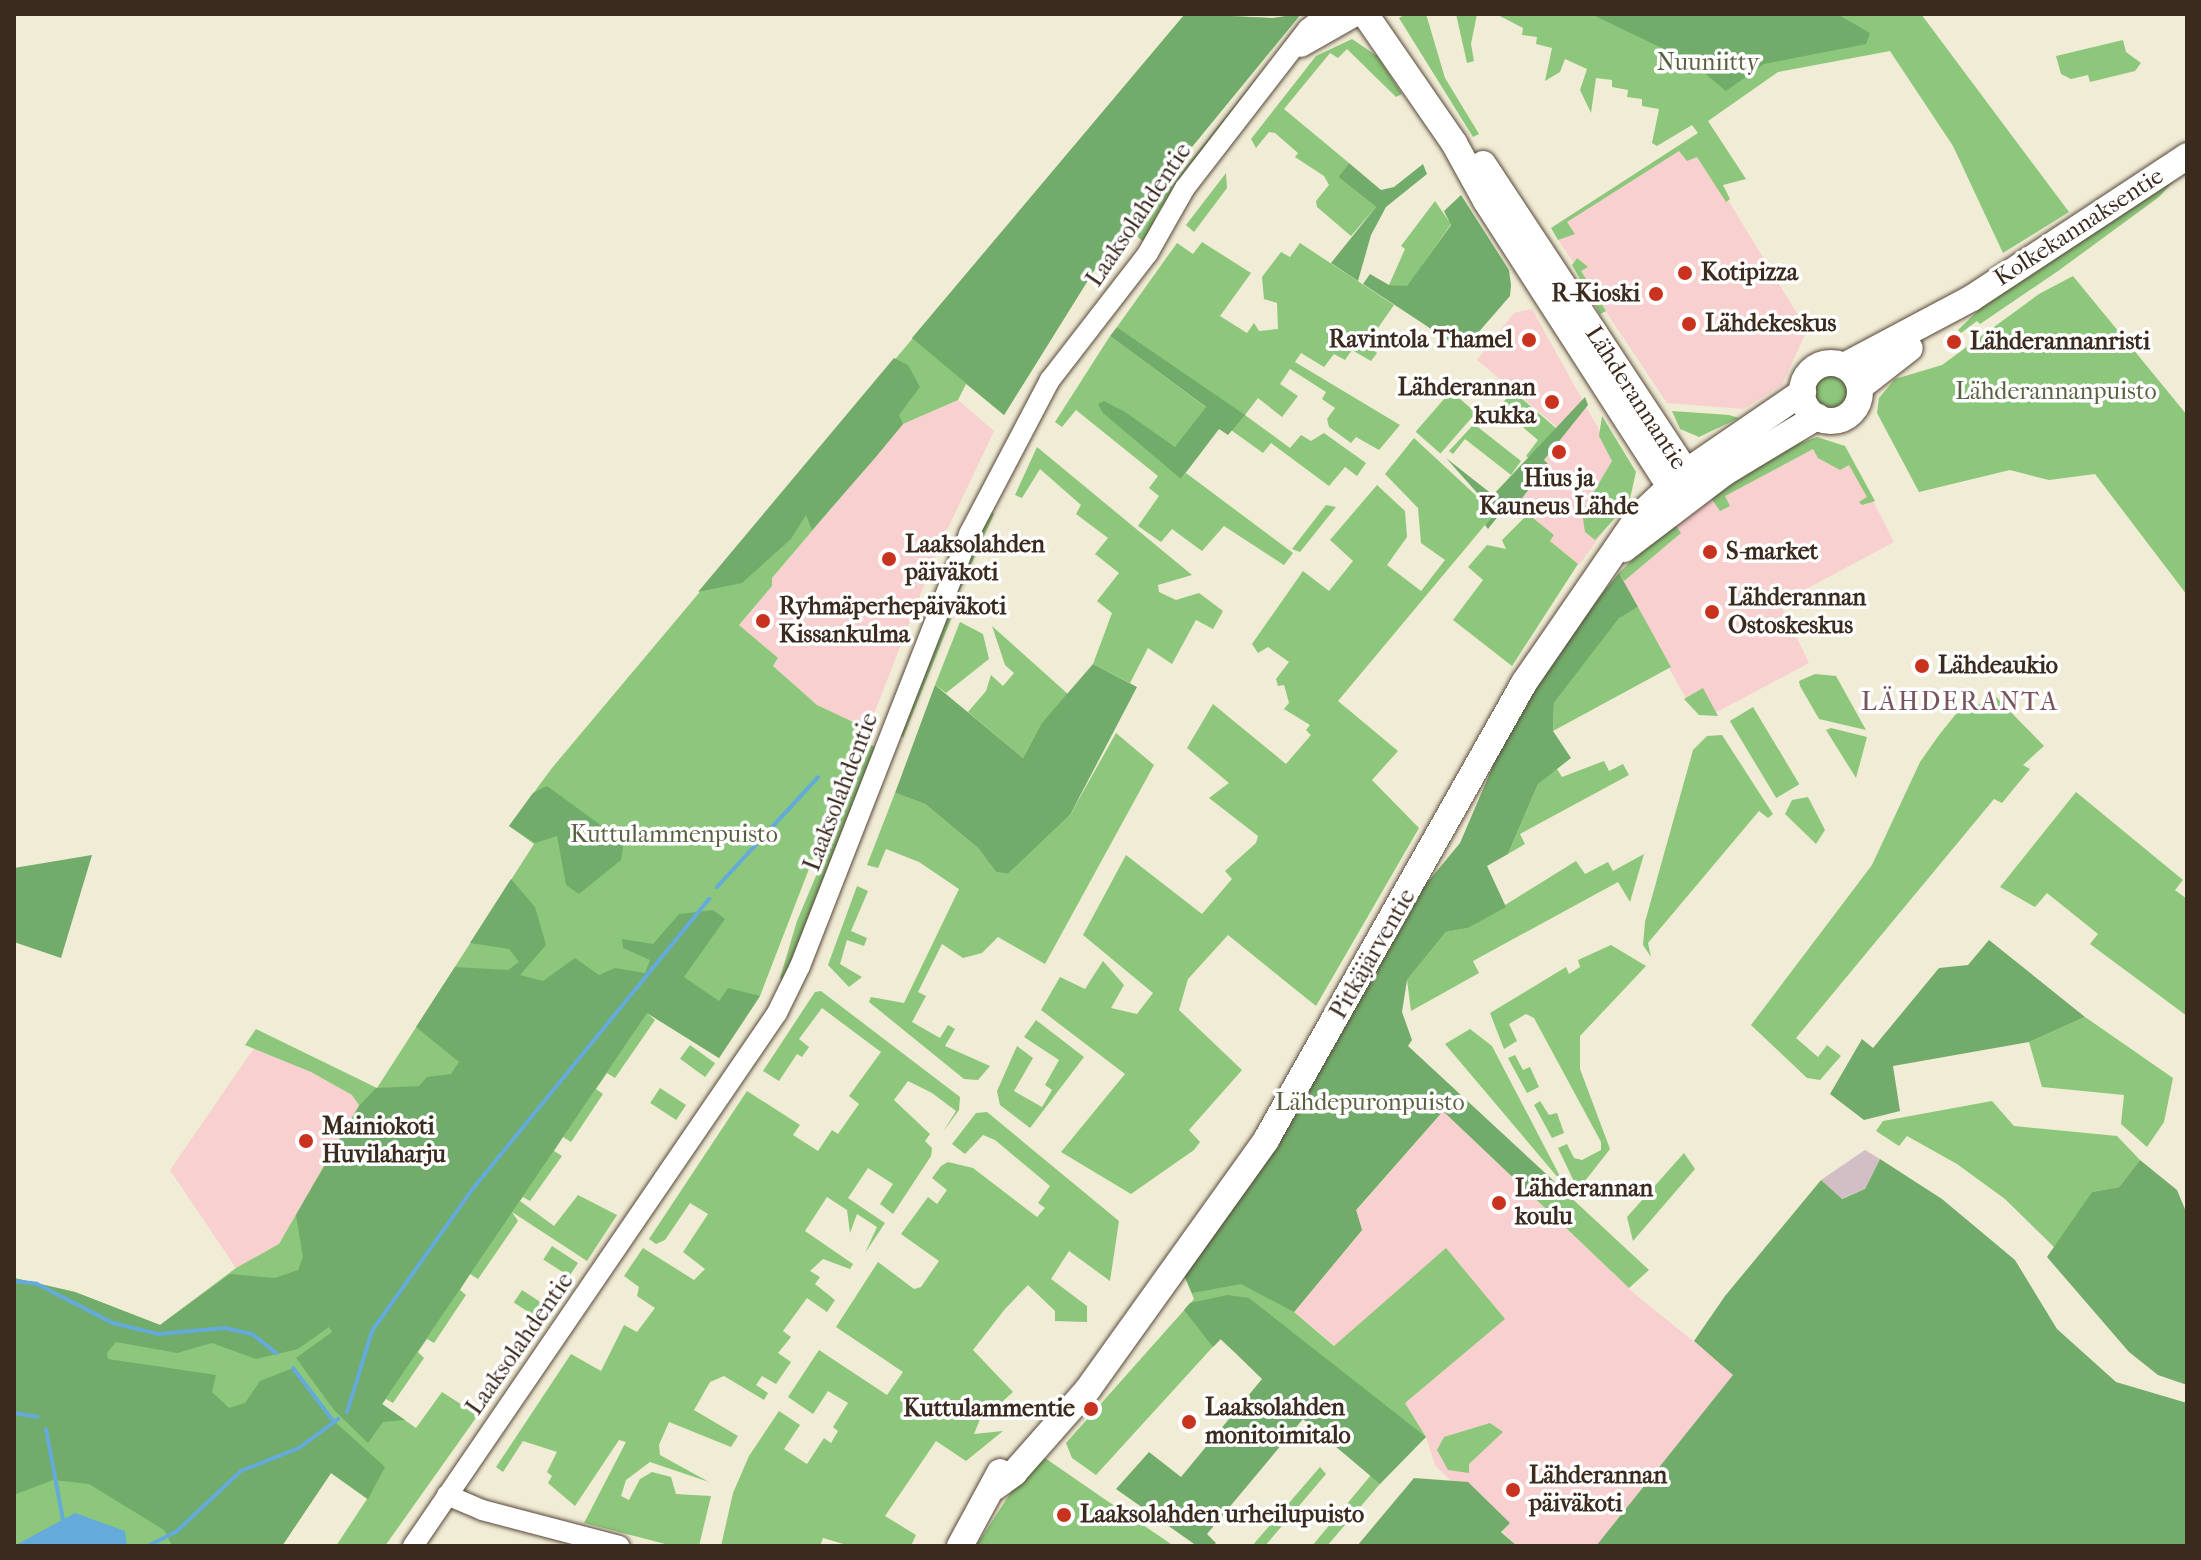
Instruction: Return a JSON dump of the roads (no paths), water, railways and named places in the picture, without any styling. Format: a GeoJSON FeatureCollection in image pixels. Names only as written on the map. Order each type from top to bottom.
{"type":"FeatureCollection","features":[{"type":"Feature","properties":{"kind":"main road","name":"Lähderannantie"},"geometry":{"type":"LineString","coordinates":[[1362,14],[1454,143],[1486,201],[1682,484]]}},
{"type":"Feature","properties":{"kind":"main road","name":"Lähderannantie"},"geometry":{"type":"LineString","coordinates":[[1386,14],[1682,484]]}},
{"type":"Feature","properties":{"kind":"main road","name":"Kolkekannaksentie"},"geometry":{"type":"LineString","coordinates":[[1860,387],[1972,298],[2187,156]]}},
{"type":"Feature","properties":{"kind":"main road","name":"Kolkekannaksentie"},"geometry":{"type":"LineString","coordinates":[[1844,366],[1972,298]]}},
{"type":"Feature","properties":{"kind":"main road"},"geometry":{"type":"LineString","coordinates":[[1844,366],[1860,387],[1857,403],[1845,417],[1817,417],[1682,484],[1803,392],[1815,368],[1844,366]]}},
{"type":"Feature","properties":{"kind":"main road"},"geometry":{"type":"LineString","coordinates":[[1803,392],[1817,417]]}},
{"type":"Feature","properties":{"kind":"main road","name":"Pitkäjärventie"},"geometry":{"type":"LineString","coordinates":[[960,1546],[995,1487],[1014,1473],[1088,1389],[1119,1340],[1214,1218],[1266,1140],[1524,683],[1638,517],[1682,484]]}},
{"type":"Feature","properties":{"kind":"street","name":"Laaksolahdentie"},"geometry":{"type":"LineString","coordinates":[[413,1546],[777,1013],[800,966],[969,534],[1050,380],[1148,253],[1185,188],[1297,49],[1308,29],[1327,14]]}},
{"type":"Feature","properties":{"kind":"street","name":"Laaksolahdentie"},"geometry":{"type":"LineString","coordinates":[[1297,49],[1362,14]]}},
{"type":"Feature","properties":{"kind":"street"},"geometry":{"type":"LineString","coordinates":[[447,1495],[619,1546]]}},
{"type":"Feature","properties":{"kind":"water"},"geometry":{"type":"Polygon","coordinates":[[[75,1513],[125,1531],[127,1546],[14,1546],[75,1513]]]}},
{"type":"Feature","properties":{"kind":"waterway"},"geometry":{"type":"LineString","coordinates":[[717,887],[818,777]]}},
{"type":"Feature","properties":{"kind":"waterway"},"geometry":{"type":"LineString","coordinates":[[347,1412],[372,1331],[471,1191],[709,899]]}},
{"type":"Feature","properties":{"kind":"waterway"},"geometry":{"type":"LineString","coordinates":[[14,1281],[37,1284],[113,1323],[158,1334],[225,1328],[252,1334],[276,1353]]}},
{"type":"Feature","properties":{"kind":"waterway"},"geometry":{"type":"LineString","coordinates":[[293,1368],[334,1422]]}},
{"type":"Feature","properties":{"kind":"waterway"},"geometry":{"type":"LineString","coordinates":[[14,1413],[38,1417]]}},
{"type":"Feature","properties":{"kind":"waterway"},"geometry":{"type":"LineString","coordinates":[[148,1546],[177,1531],[241,1471],[299,1448],[338,1419]]}},
{"type":"Feature","properties":{"kind":"waterway"},"geometry":{"type":"LineString","coordinates":[[46,1429],[63,1520]]}},
{"type":"Feature","properties":{"kind":"place","name":"Kotipizza"},"geometry":{"type":"Point","coordinates":[1685,273]}},
{"type":"Feature","properties":{"kind":"place","name":"R-Kioski"},"geometry":{"type":"Point","coordinates":[1656,294]}},
{"type":"Feature","properties":{"kind":"place","name":"Lähdekeskus"},"geometry":{"type":"Point","coordinates":[1689,324]}},
{"type":"Feature","properties":{"kind":"place","name":"Ravintola Thamel"},"geometry":{"type":"Point","coordinates":[1529,340]}},
{"type":"Feature","properties":{"kind":"place","name":"Lähderannanristi"},"geometry":{"type":"Point","coordinates":[1954,342]}},
{"type":"Feature","properties":{"kind":"place","name":"Lähderannan kukka"},"geometry":{"type":"Point","coordinates":[1552,402]}},
{"type":"Feature","properties":{"kind":"place","name":"Hius ja Kauneus Lähde"},"geometry":{"type":"Point","coordinates":[1559,452]}},
{"type":"Feature","properties":{"kind":"place","name":"S-market"},"geometry":{"type":"Point","coordinates":[1710,552]}},
{"type":"Feature","properties":{"kind":"place","name":"Laaksolahden päiväkoti"},"geometry":{"type":"Point","coordinates":[889,559]}},
{"type":"Feature","properties":{"kind":"place","name":"Lähderannan Ostoskeskus"},"geometry":{"type":"Point","coordinates":[1712,612]}},
{"type":"Feature","properties":{"kind":"place","name":"Ryhmäperhepäiväkoti Kissankulma"},"geometry":{"type":"Point","coordinates":[763,621]}},
{"type":"Feature","properties":{"kind":"place","name":"Lähdeaukio"},"geometry":{"type":"Point","coordinates":[1922,666]}},
{"type":"Feature","properties":{"kind":"place","name":"Mainiokoti Huvilaharju"},"geometry":{"type":"Point","coordinates":[306,1141]}},
{"type":"Feature","properties":{"kind":"place","name":"Lähderannan koulu"},"geometry":{"type":"Point","coordinates":[1499,1203]}},
{"type":"Feature","properties":{"kind":"place","name":"Kuttulammentie"},"geometry":{"type":"Point","coordinates":[1091,1409]}},
{"type":"Feature","properties":{"kind":"place","name":"Laaksolahden monitoimitalo"},"geometry":{"type":"Point","coordinates":[1189,1422]}},
{"type":"Feature","properties":{"kind":"place","name":"Lähderannan päiväkoti"},"geometry":{"type":"Point","coordinates":[1513,1490]}},
{"type":"Feature","properties":{"kind":"place","name":"Laaksolahden urheilupuisto"},"geometry":{"type":"Point","coordinates":[1064,1515]}},
{"type":"Feature","properties":{"kind":"district","name":"LÄHDERANTA"},"geometry":{"type":"Point","coordinates":[1960,702]}},
{"type":"Feature","properties":{"kind":"park label","name":"Nuuniitty"},"geometry":{"type":"Point","coordinates":[1708,63]}},
{"type":"Feature","properties":{"kind":"park label","name":"Lähderannanpuisto"},"geometry":{"type":"Point","coordinates":[2056,392]}},
{"type":"Feature","properties":{"kind":"park label","name":"Kuttulammenpuisto"},"geometry":{"type":"Point","coordinates":[674,835]}},
{"type":"Feature","properties":{"kind":"park label","name":"Lähdepuronpuisto"},"geometry":{"type":"Point","coordinates":[1370,1103]}}]}
